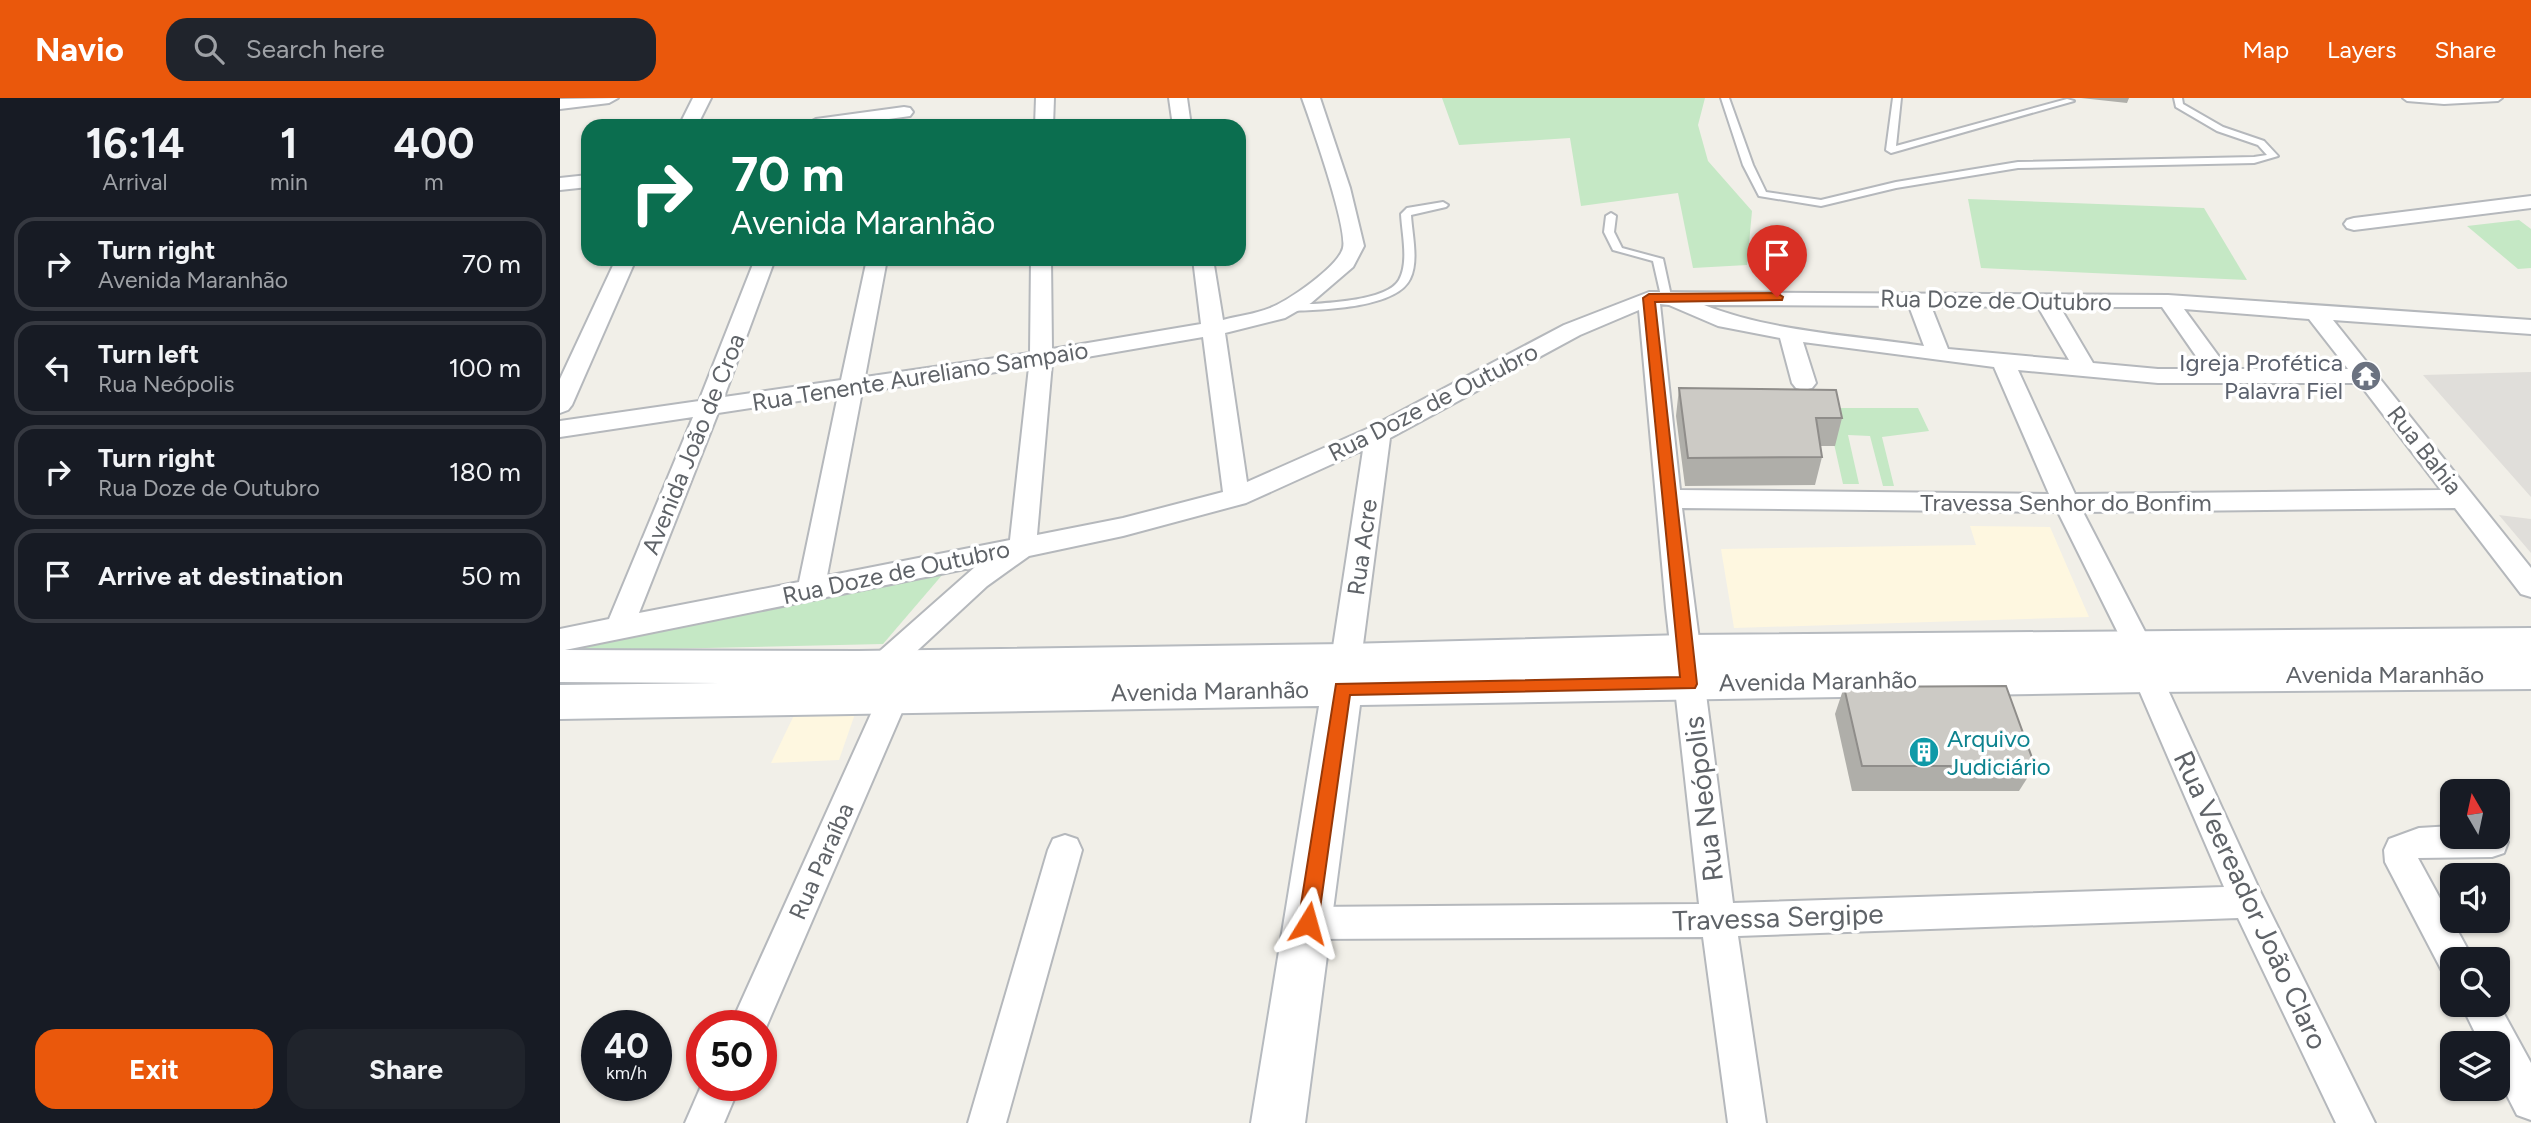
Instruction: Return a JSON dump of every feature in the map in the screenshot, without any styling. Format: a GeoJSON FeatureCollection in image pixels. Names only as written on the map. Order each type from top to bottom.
{"type":"FeatureCollection","features":[{"type":"Feature","properties":{"kind":"main road","name":"Avenida Maranhão"},"geometry":{"type":"LineString","coordinates":[[560,702],[888,681],[2144,662],[2531,644]]}},
{"type":"Feature","properties":{"kind":"main road","name":"Avenida Maranhão"},"geometry":{"type":"LineString","coordinates":[[2144,662],[2531,673]]}},
{"type":"Feature","properties":{"kind":"main road","name":"Avenida Maranhão"},"geometry":{"type":"LineString","coordinates":[[560,666],[888,681]]}},
{"type":"Feature","properties":{"kind":"main road","name":"Rua Acre"},"geometry":{"type":"LineString","coordinates":[[1278,1123],[1344,674]]}},
{"type":"Feature","properties":{"kind":"street"},"geometry":{"type":"LineString","coordinates":[[560,104],[609,98]]}},
{"type":"Feature","properties":{"kind":"street"},"geometry":{"type":"LineString","coordinates":[[692,119],[702,98]]}},
{"type":"Feature","properties":{"kind":"street"},"geometry":{"type":"LineString","coordinates":[[1044,119],[1045,98]]}},
{"type":"Feature","properties":{"kind":"street"},"geometry":{"type":"LineString","coordinates":[[1178,98],[1181,119]]}},
{"type":"Feature","properties":{"kind":"street","name":"Rua Tenente Aureliano Sampaio"},"geometry":{"type":"LineString","coordinates":[[560,429],[1041,358],[1213,329],[1282,311],[1310,293],[1346,263],[1354,246],[1341,188],[1311,98]]}},
{"type":"Feature","properties":{"kind":"street"},"geometry":{"type":"LineString","coordinates":[[820,119],[830,107]]}},
{"type":"Feature","properties":{"kind":"street"},"geometry":{"type":"LineString","coordinates":[[856,119],[904,112]]}},
{"type":"Feature","properties":{"kind":"street"},"geometry":{"type":"LineString","coordinates":[[560,184],[581,182]]}},
{"type":"Feature","properties":{"kind":"street"},"geometry":{"type":"LineString","coordinates":[[2354,224],[2531,202]]}},
{"type":"Feature","properties":{"kind":"street"},"geometry":{"type":"LineString","coordinates":[[560,405],[623,266]]}},
{"type":"Feature","properties":{"kind":"street","name":"Avenida João de Croa"},"geometry":{"type":"LineString","coordinates":[[620,629],[762,266]]}},
{"type":"Feature","properties":{"kind":"street"},"geometry":{"type":"LineString","coordinates":[[811,589],[876,266]]}},
{"type":"Feature","properties":{"kind":"street"},"geometry":{"type":"LineString","coordinates":[[888,681],[977,579],[1023,546],[1041,358],[1041,266]]}},
{"type":"Feature","properties":{"kind":"street"},"geometry":{"type":"LineString","coordinates":[[1204,266],[1237,497]]}},
{"type":"Feature","properties":{"kind":"street"},"geometry":{"type":"LineString","coordinates":[[1657,297],[1726,321],[1939,355],[2086,370],[2223,378],[2367,376]]}},
{"type":"Feature","properties":{"kind":"street","name":"Rua Doze de Outubro"},"geometry":{"type":"LineString","coordinates":[[560,640],[1135,524],[1237,497],[1378,434],[1572,330],[1657,297],[2168,302],[2531,327]]}},
{"type":"Feature","properties":{"kind":"street","name":"Rua Neópolis"},"geometry":{"type":"LineString","coordinates":[[1657,297],[1668,499],[1717,920],[1747,1123]]}},
{"type":"Feature","properties":{"kind":"street"},"geometry":{"type":"LineString","coordinates":[[1917,298],[1939,355]]}},
{"type":"Feature","properties":{"kind":"street"},"geometry":{"type":"LineString","coordinates":[[2046,302],[2086,370]]}},
{"type":"Feature","properties":{"kind":"street"},"geometry":{"type":"LineString","coordinates":[[2168,302],[2223,378]]}},
{"type":"Feature","properties":{"kind":"street","name":"Rua Bahia"},"geometry":{"type":"LineString","coordinates":[[2318,314],[2531,587]]}},
{"type":"Feature","properties":{"kind":"street"},"geometry":{"type":"LineString","coordinates":[[1789,333],[1804,383]]}},
{"type":"Feature","properties":{"kind":"street","name":"Rua Veereador João Claro"},"geometry":{"type":"LineString","coordinates":[[2003,361],[2066,503],[2144,662],[2248,902],[2356,1123]]}},
{"type":"Feature","properties":{"kind":"street","name":"Rua Acre"},"geometry":{"type":"LineString","coordinates":[[1344,674],[1378,434]]}},
{"type":"Feature","properties":{"kind":"street","name":"Travessa Senhor do Bonfim"},"geometry":{"type":"LineString","coordinates":[[1668,499],[2066,503],[2463,499]]}},
{"type":"Feature","properties":{"kind":"street","name":"Rua Paraíba"},"geometry":{"type":"LineString","coordinates":[[754,1010],[888,681]]}},
{"type":"Feature","properties":{"kind":"street"},"geometry":{"type":"LineString","coordinates":[[2440,842],[2406,845],[2401,850],[2402,862],[2448,947]]}},
{"type":"Feature","properties":{"kind":"street"},"geometry":{"type":"LineString","coordinates":[[987,1123],[1065,850]]}},
{"type":"Feature","properties":{"kind":"street","name":"Travessa Sergipe"},"geometry":{"type":"LineString","coordinates":[[1308,923],[1717,920],[2248,902]]}},
{"type":"Feature","properties":{"kind":"street"},"geometry":{"type":"LineString","coordinates":[[2486,1017],[2531,1101]]}},
{"type":"Feature","properties":{"kind":"street"},"geometry":{"type":"LineString","coordinates":[[704,1123],[714,1101]]}},
{"type":"Feature","properties":{"kind":"lane"},"geometry":{"type":"LineString","coordinates":[[1725,98],[1748,165],[1762,194],[1822,203],[1896,185],[2018,165],[2254,160],[2273,156],[2261,143],[2220,129],[2179,105],[2178,98]]}},
{"type":"Feature","properties":{"kind":"lane"},"geometry":{"type":"LineString","coordinates":[[1897,98],[1891,150],[2070,101]]}},
{"type":"Feature","properties":{"kind":"lane"},"geometry":{"type":"LineString","coordinates":[[2407,98],[2498,98]]}},
{"type":"Feature","properties":{"kind":"lane"},"geometry":{"type":"LineString","coordinates":[[1282,311],[1332,305],[1394,292],[1405,282],[1410,251],[1406,214],[1410,210],[1443,205]]}},
{"type":"Feature","properties":{"kind":"lane"},"geometry":{"type":"LineString","coordinates":[[1611,216],[1609,232],[1618,250],[1658,259],[1657,297]]}},
{"type":"Feature","properties":{"kind":"shaded area"},"geometry":{"type":"Polygon","coordinates":[[[2531,372],[2531,497],[2423,375],[2531,372]]]}},
{"type":"Feature","properties":{"kind":"shaded area"},"geometry":{"type":"Polygon","coordinates":[[[2499,515],[2531,519],[2531,553],[2499,515]]]}},
{"type":"Feature","properties":{"kind":"shaded area"},"geometry":{"type":"Polygon","coordinates":[[[1970,526],[2050,527],[2089,617],[1734,628],[1721,549],[1976,545],[1970,526]]]}},
{"type":"Feature","properties":{"kind":"shaded area"},"geometry":{"type":"Polygon","coordinates":[[[796,711],[856,711],[839,760],[771,763],[796,711]]]}},
{"type":"Feature","properties":{"kind":"green space"},"geometry":{"type":"Polygon","coordinates":[[[1442,98],[1705,98],[1698,125],[1708,161],[1752,211],[1747,265],[1693,268],[1678,193],[1581,206],[1570,138],[1459,145],[1442,98]]]}},
{"type":"Feature","properties":{"kind":"green space"},"geometry":{"type":"Polygon","coordinates":[[[1968,199],[2204,208],[2247,280],[1981,268],[1968,199]]]}},
{"type":"Feature","properties":{"kind":"green space"},"geometry":{"type":"Polygon","coordinates":[[[2519,220],[2531,229],[2531,268],[2518,269],[2467,226],[2519,220]]]}},
{"type":"Feature","properties":{"kind":"green space"},"geometry":{"type":"Polygon","coordinates":[[[1826,408],[1918,408],[1929,431],[1882,437],[1894,486],[1883,486],[1870,436],[1848,435],[1859,484],[1843,484],[1826,408]]]}},
{"type":"Feature","properties":{"kind":"green space"},"geometry":{"type":"Polygon","coordinates":[[[949,567],[883,644],[568,651],[949,567]]]}},
{"type":"Feature","properties":{"kind":"building"},"geometry":{"type":"Polygon","coordinates":[[[1679,388],[1836,390],[1842,418],[1816,418],[1822,457],[1688,458],[1679,388]]]}},
{"type":"Feature","properties":{"kind":"building"},"geometry":{"type":"Polygon","coordinates":[[[2006,686],[2035,766],[1862,766],[1844,687],[2006,686]]]}},
{"type":"Feature","properties":{"kind":"place","name":"Igreja Profética Palavra Fiel"},"geometry":{"type":"Point","coordinates":[2366,376]}},
{"type":"Feature","properties":{"kind":"place","name":"Arquivo Judiciário"},"geometry":{"type":"Point","coordinates":[1924,752]}},
{"type":"Feature","properties":{"kind":"route"},"geometry":{"type":"LineString","coordinates":[[1308,923],[1342,688],[1689,684],[1649,298],[1777,297]]}}]}
